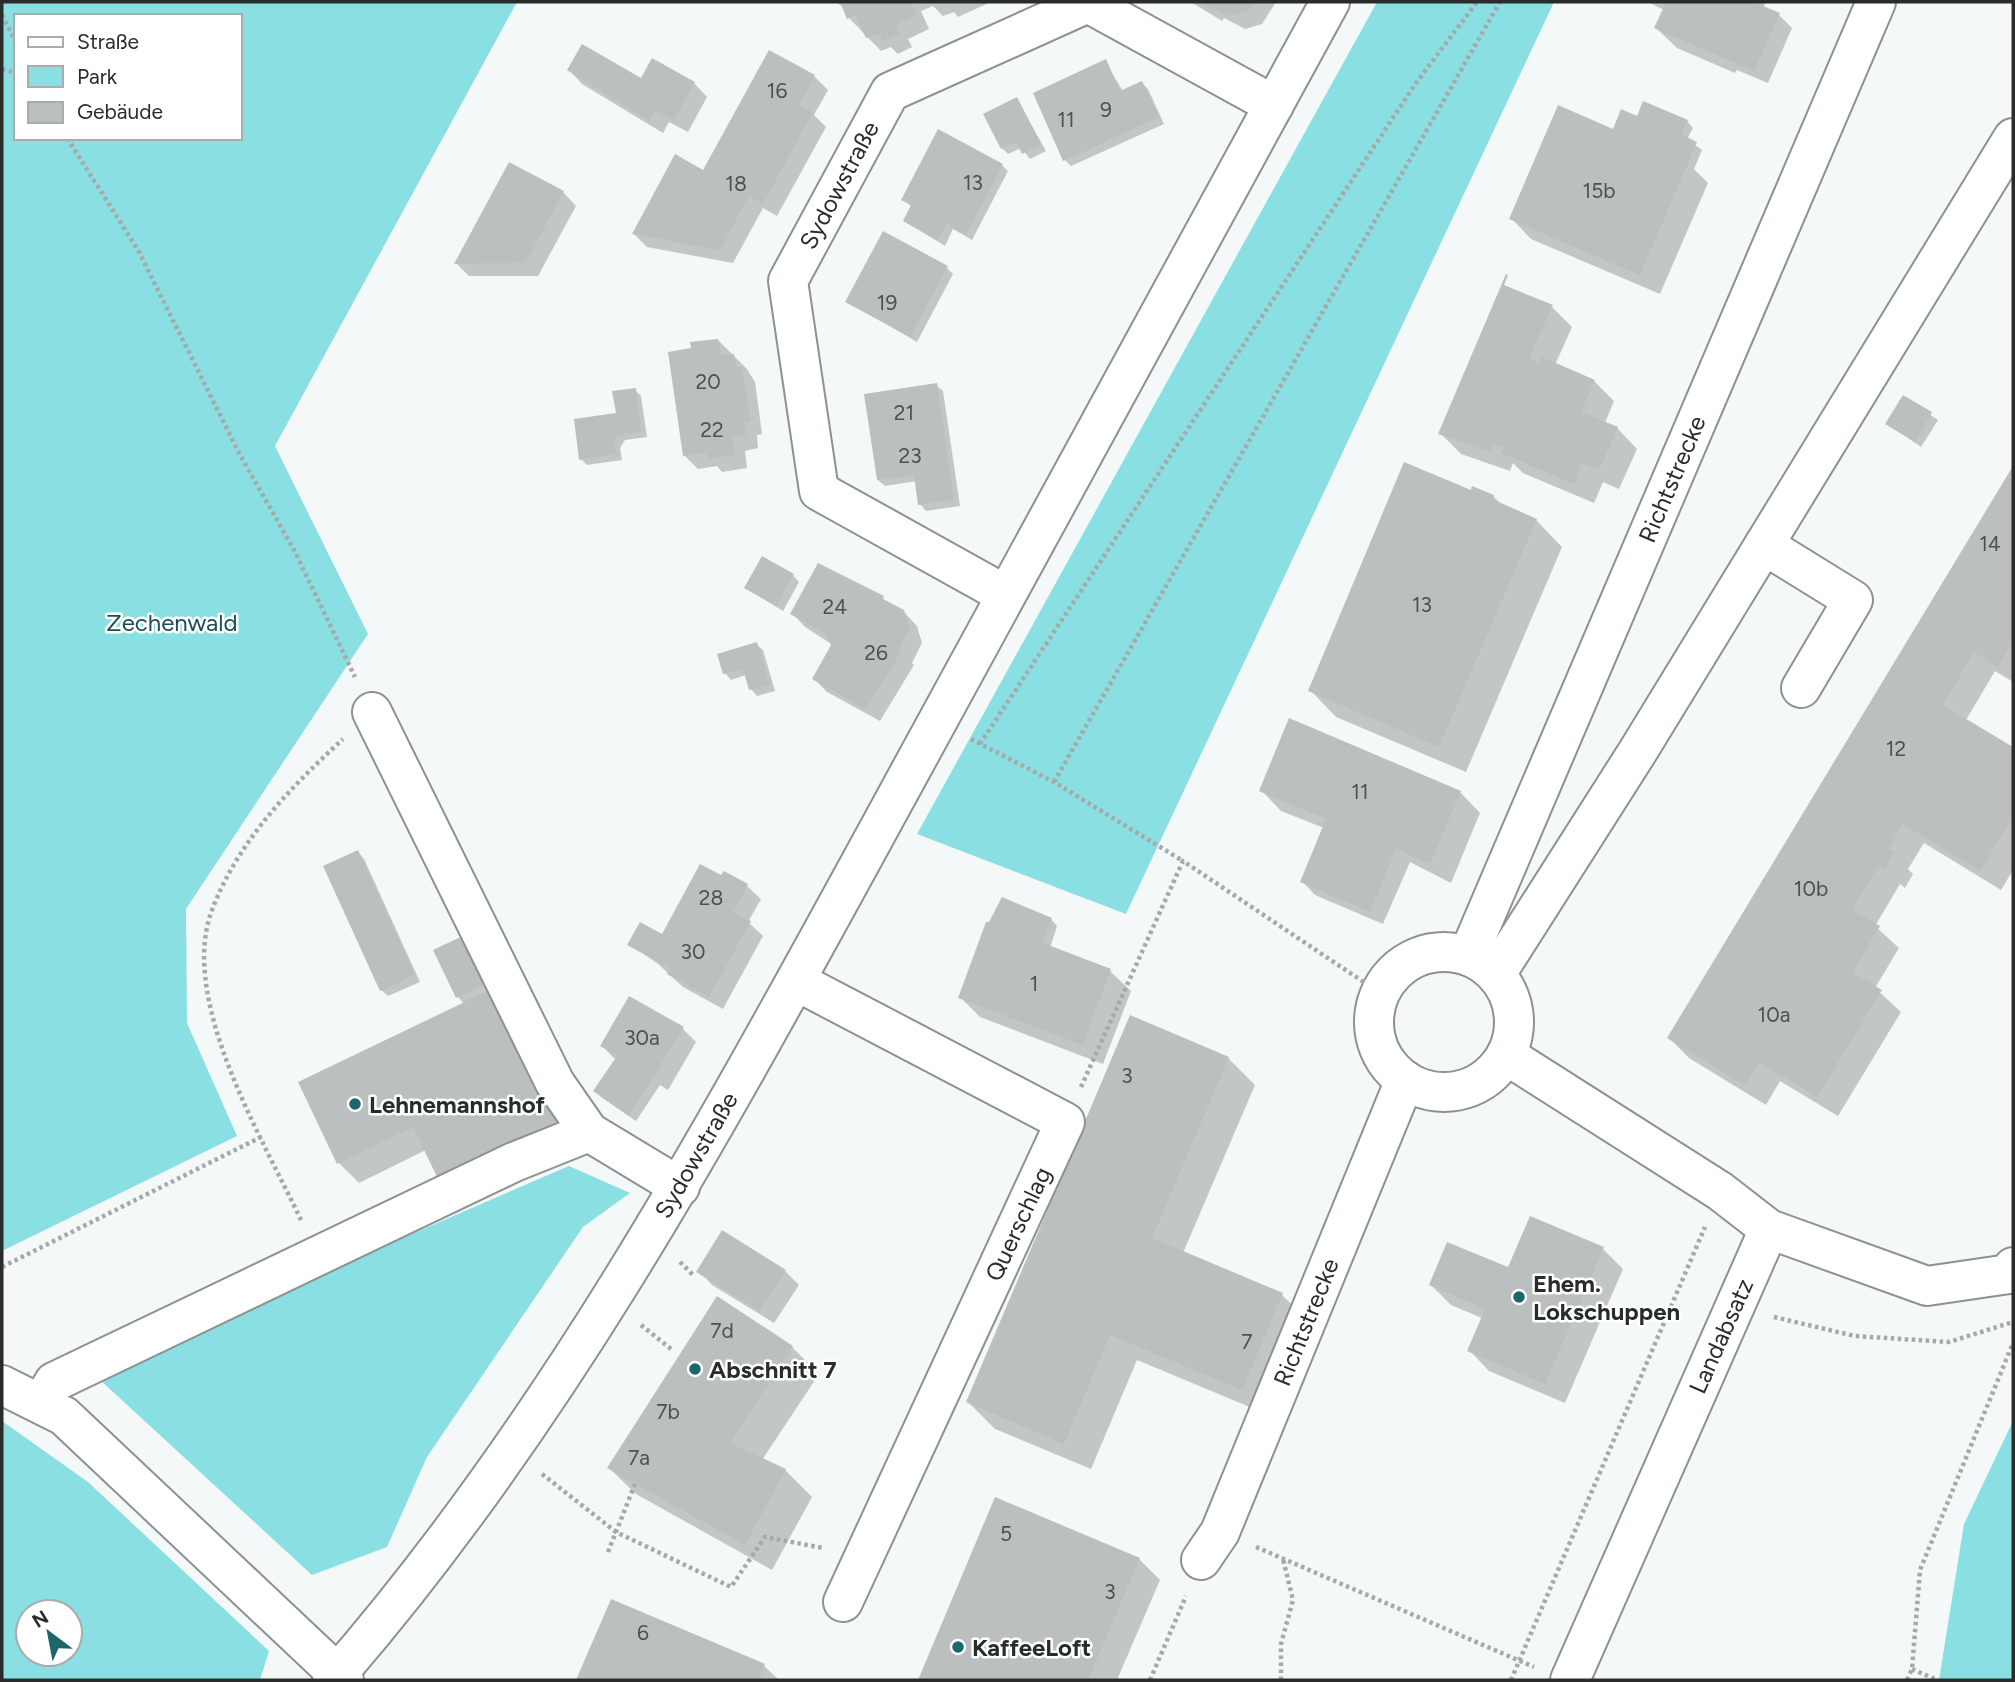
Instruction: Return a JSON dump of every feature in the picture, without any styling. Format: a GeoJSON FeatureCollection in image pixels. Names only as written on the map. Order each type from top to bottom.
{"type":"FeatureCollection","features":[{"type":"Feature","properties":{"kind":"street","name":"Sydowstraße"},"geometry":{"type":"LineString","coordinates":[[338,1678],[419,1577],[573,1357],[680,1187],[796,981],[1330,2]]}},
{"type":"Feature","properties":{"kind":"street","name":"Richtstrecke"},"geometry":{"type":"LineString","coordinates":[[1482,965],[1876,2]]}},
{"type":"Feature","properties":{"kind":"street","name":"Sydowstraße"},"geometry":{"type":"LineString","coordinates":[[1006,595],[819,491],[788,281],[890,92],[1088,3],[1274,105]]}},
{"type":"Feature","properties":{"kind":"street"},"geometry":{"type":"LineString","coordinates":[[1482,965],[1764,545],[2013,138]]}},
{"type":"Feature","properties":{"kind":"street"},"geometry":{"type":"LineString","coordinates":[[1764,545],[1853,600],[1801,688]]}},
{"type":"Feature","properties":{"kind":"street"},"geometry":{"type":"LineString","coordinates":[[372,712],[555,1083],[589,1132],[680,1187]]}},
{"type":"Feature","properties":{"kind":"street"},"geometry":{"type":"LineString","coordinates":[[1442,952],[1482,965],[1508,992],[1514,1013],[1514,1035],[1506,1055],[1495,1071],[1461,1090],[1441,1093],[1422,1089],[1405,1080],[1390,1067],[1380,1050],[1374,1031],[1380,993],[1395,971],[1417,957],[1442,952]]}},
{"type":"Feature","properties":{"kind":"street"},"geometry":{"type":"LineString","coordinates":[[796,981],[1065,1122]]}},
{"type":"Feature","properties":{"kind":"street"},"geometry":{"type":"LineString","coordinates":[[1506,1055],[1720,1191],[1769,1229],[1927,1286],[2009,1274],[2013,1268]]}},
{"type":"Feature","properties":{"kind":"street","name":"Richtstrecke"},"geometry":{"type":"LineString","coordinates":[[1211,1546],[1405,1080]]}},
{"type":"Feature","properties":{"kind":"street","name":"Querschlag"},"geometry":{"type":"LineString","coordinates":[[843,1602],[1065,1122]]}},
{"type":"Feature","properties":{"kind":"street"},"geometry":{"type":"LineString","coordinates":[[41,1404],[54,1382],[514,1162],[589,1132]]}},
{"type":"Feature","properties":{"kind":"street","name":"Landabsatz"},"geometry":{"type":"LineString","coordinates":[[1555,1675],[1769,1229]]}},
{"type":"Feature","properties":{"kind":"street"},"geometry":{"type":"LineString","coordinates":[[2,1385],[64,1416],[338,1678]]}},
{"type":"Feature","properties":{"kind":"path"},"geometry":{"type":"LineString","coordinates":[[980,744],[1416,83],[1477,2]]}},
{"type":"Feature","properties":{"kind":"path"},"geometry":{"type":"LineString","coordinates":[[1054,782],[1500,2]]}},
{"type":"Feature","properties":{"kind":"path"},"geometry":{"type":"LineString","coordinates":[[2,15],[14,39]]}},
{"type":"Feature","properties":{"kind":"path"},"geometry":{"type":"LineString","coordinates":[[68,140],[138,250],[240,455],[294,550],[372,712],[289,789],[239,854],[211,912],[205,959],[211,1012],[228,1065],[317,1255]]}},
{"type":"Feature","properties":{"kind":"path"},"geometry":{"type":"LineString","coordinates":[[939,720],[1054,782],[1183,861],[1380,993]]}},
{"type":"Feature","properties":{"kind":"path"},"geometry":{"type":"LineString","coordinates":[[1065,1122],[1183,861]]}},
{"type":"Feature","properties":{"kind":"path"},"geometry":{"type":"LineString","coordinates":[[2,1267],[261,1137]]}},
{"type":"Feature","properties":{"kind":"path"},"geometry":{"type":"LineString","coordinates":[[1511,1680],[1720,1191]]}},
{"type":"Feature","properties":{"kind":"path"},"geometry":{"type":"LineString","coordinates":[[680,1261],[693,1275]]}},
{"type":"Feature","properties":{"kind":"path"},"geometry":{"type":"LineString","coordinates":[[1732,1308],[1854,1336],[1949,1342],[2013,1322]]}},
{"type":"Feature","properties":{"kind":"path"},"geometry":{"type":"LineString","coordinates":[[641,1325],[671,1349]]}},
{"type":"Feature","properties":{"kind":"path"},"geometry":{"type":"LineString","coordinates":[[1907,1680],[1912,1669],[1920,1570],[2013,1343]]}},
{"type":"Feature","properties":{"kind":"path"},"geometry":{"type":"LineString","coordinates":[[542,1474],[616,1532],[731,1587],[765,1537],[864,1556]]}},
{"type":"Feature","properties":{"kind":"path"},"geometry":{"type":"LineString","coordinates":[[608,1552],[635,1484]]}},
{"type":"Feature","properties":{"kind":"path"},"geometry":{"type":"LineString","coordinates":[[1150,1680],[1211,1546],[1283,1559],[1555,1675]]}},
{"type":"Feature","properties":{"kind":"path"},"geometry":{"type":"LineString","coordinates":[[1281,1680],[1282,1644],[1293,1600],[1283,1559]]}},
{"type":"Feature","properties":{"kind":"path"},"geometry":{"type":"LineString","coordinates":[[1912,1669],[1937,1680]]}},
{"type":"Feature","properties":{"kind":"green space","name":"Zechenwald"},"geometry":{"type":"Polygon","coordinates":[[[2,2],[517,2],[275,446],[368,634],[186,909],[187,1023],[237,1136],[2,1251],[2,2]]]}},
{"type":"Feature","properties":{"kind":"green space"},"geometry":{"type":"Polygon","coordinates":[[[1377,2],[1554,2],[1126,914],[917,834],[1377,2]]]}},
{"type":"Feature","properties":{"kind":"green space"},"geometry":{"type":"Polygon","coordinates":[[[569,1166],[630,1193],[583,1227],[427,1457],[387,1547],[312,1575],[99,1379],[118,1361],[569,1166]]]}},
{"type":"Feature","properties":{"kind":"green space"},"geometry":{"type":"Polygon","coordinates":[[[2,1421],[88,1482],[269,1651],[260,1680],[2,1680],[2,1421]]]}},
{"type":"Feature","properties":{"kind":"green space"},"geometry":{"type":"Polygon","coordinates":[[[2013,1421],[2013,1680],[1939,1680],[1964,1524],[2013,1421]]]}},
{"type":"Feature","properties":{"kind":"building"},"geometry":{"type":"Polygon","coordinates":[[[840,2],[911,2],[917,15],[896,25],[900,33],[883,41],[879,33],[866,38],[855,15],[847,19],[840,2]]]}},
{"type":"Feature","properties":{"kind":"building"},"geometry":{"type":"Polygon","coordinates":[[[1196,2],[1255,2],[1248,11],[1230,16],[1196,2]]]}},
{"type":"Feature","properties":{"kind":"building"},"geometry":{"type":"Polygon","coordinates":[[[1666,2],[1753,2],[1780,13],[1754,71],[1654,28],[1666,2]]]}},
{"type":"Feature","properties":{"kind":"building"},"geometry":{"type":"Polygon","coordinates":[[[582,44],[641,78],[652,58],[695,82],[674,120],[655,110],[649,121],[567,70],[582,44]]]}},
{"type":"Feature","properties":{"kind":"building"},"geometry":{"type":"Polygon","coordinates":[[[769,50],[815,75],[799,105],[813,112],[763,204],[749,196],[720,250],[632,234],[675,154],[703,170],[769,50]]]}},
{"type":"Feature","properties":{"kind":"building"},"geometry":{"type":"Polygon","coordinates":[[[1106,59],[1120,91],[1142,81],[1159,117],[1063,161],[1033,93],[1106,59]]]}},
{"type":"Feature","properties":{"kind":"building"},"geometry":{"type":"Polygon","coordinates":[[[1017,97],[1041,144],[1022,154],[1016,142],[1001,149],[983,114],[1017,97]]]}},
{"type":"Feature","properties":{"kind":"building"},"geometry":{"type":"Polygon","coordinates":[[[1643,101],[1688,120],[1681,134],[1697,142],[1640,275],[1509,219],[1558,105],[1613,129],[1621,109],[1637,116],[1643,101]]]}},
{"type":"Feature","properties":{"kind":"building"},"geometry":{"type":"Polygon","coordinates":[[[938,129],[1003,164],[966,235],[947,224],[938,241],[903,221],[911,205],[901,200],[938,129]]]}},
{"type":"Feature","properties":{"kind":"building"},"geometry":{"type":"Polygon","coordinates":[[[509,162],[564,191],[535,245],[525,263],[454,264],[509,162]]]}},
{"type":"Feature","properties":{"kind":"building"},"geometry":{"type":"Polygon","coordinates":[[[883,231],[948,266],[910,337],[845,302],[883,231]]]}},
{"type":"Feature","properties":{"kind":"building"},"geometry":{"type":"Polygon","coordinates":[[[1506,274],[1508,275],[1504,285],[1553,305],[1529,358],[1539,363],[1542,357],[1595,380],[1581,412],[1618,427],[1599,470],[1582,463],[1574,484],[1501,453],[1504,448],[1493,444],[1490,452],[1438,434],[1506,274]]]}},
{"type":"Feature","properties":{"kind":"building"},"geometry":{"type":"Polygon","coordinates":[[[718,339],[721,355],[734,354],[736,367],[742,367],[750,421],[744,422],[746,435],[732,437],[735,455],[707,459],[706,453],[683,456],[668,352],[691,348],[690,342],[718,339]]]}},
{"type":"Feature","properties":{"kind":"building"},"geometry":{"type":"Polygon","coordinates":[[[937,383],[954,500],[918,505],[914,475],[877,480],[864,394],[937,383]]]}},
{"type":"Feature","properties":{"kind":"building"},"geometry":{"type":"Polygon","coordinates":[[[636,388],[641,432],[618,435],[614,441],[617,454],[579,460],[574,419],[616,413],[612,391],[636,388]]]}},
{"type":"Feature","properties":{"kind":"building"},"geometry":{"type":"Polygon","coordinates":[[[1903,395],[1932,412],[1915,442],[1885,424],[1903,395]]]}},
{"type":"Feature","properties":{"kind":"building"},"geometry":{"type":"Polygon","coordinates":[[[1404,462],[1471,490],[1472,486],[1494,495],[1492,499],[1537,519],[1439,747],[1308,691],[1404,462]]]}},
{"type":"Feature","properties":{"kind":"building"},"geometry":{"type":"Polygon","coordinates":[[[2013,466],[2013,642],[1998,667],[1974,652],[1943,705],[2013,747],[2013,817],[1980,871],[1903,824],[1888,849],[1894,852],[1884,869],[1879,865],[1852,910],[1880,926],[1852,972],[1882,990],[1817,1097],[1759,1062],[1745,1086],[1667,1038],[2013,466]]]}},
{"type":"Feature","properties":{"kind":"building"},"geometry":{"type":"Polygon","coordinates":[[[762,556],[794,574],[776,606],[744,588],[762,556]]]}},
{"type":"Feature","properties":{"kind":"building"},"geometry":{"type":"Polygon","coordinates":[[[818,563],[884,596],[883,599],[904,610],[910,629],[899,648],[902,650],[866,709],[812,679],[831,645],[826,634],[790,614],[818,563]]]}},
{"type":"Feature","properties":{"kind":"building"},"geometry":{"type":"Polygon","coordinates":[[[757,642],[770,685],[749,690],[743,669],[723,674],[717,654],[757,642]]]}},
{"type":"Feature","properties":{"kind":"building"},"geometry":{"type":"Polygon","coordinates":[[[1289,718],[1461,791],[1430,864],[1396,849],[1370,912],[1300,882],[1326,819],[1259,791],[1289,718]]]}},
{"type":"Feature","properties":{"kind":"building"},"geometry":{"type":"Polygon","coordinates":[[[358,850],[415,975],[380,991],[323,866],[358,850]]]}},
{"type":"Feature","properties":{"kind":"building"},"geometry":{"type":"Polygon","coordinates":[[[700,864],[721,875],[724,871],[748,884],[733,912],[751,921],[709,997],[667,974],[670,968],[627,945],[640,922],[662,934],[700,864]]]}},
{"type":"Feature","properties":{"kind":"building"},"geometry":{"type":"Polygon","coordinates":[[[1002,897],[1052,918],[1043,943],[1111,969],[1083,1045],[958,998],[986,922],[989,922],[1002,897]]]}},
{"type":"Feature","properties":{"kind":"building"},"geometry":{"type":"Polygon","coordinates":[[[467,934],[490,982],[456,998],[433,950],[467,934]]]}},
{"type":"Feature","properties":{"kind":"building"},"geometry":{"type":"Polygon","coordinates":[[[496,987],[561,1122],[439,1181],[413,1127],[337,1164],[298,1082],[496,987]]]}},
{"type":"Feature","properties":{"kind":"building"},"geometry":{"type":"Polygon","coordinates":[[[629,996],[684,1027],[629,1116],[593,1091],[617,1056],[600,1046],[629,996]]]}},
{"type":"Feature","properties":{"kind":"building"},"geometry":{"type":"Polygon","coordinates":[[[1130,1015],[1229,1057],[1152,1238],[1283,1293],[1242,1390],[1110,1335],[1064,1444],[966,1402],[1130,1015]]]}},
{"type":"Feature","properties":{"kind":"building","name":"Ehem. Lokschuppen"},"geometry":{"type":"Polygon","coordinates":[[[1530,1216],[1604,1247],[1545,1384],[1467,1351],[1485,1309],[1429,1285],[1447,1242],[1508,1267],[1530,1216]]]}},
{"type":"Feature","properties":{"kind":"building"},"geometry":{"type":"Polygon","coordinates":[[[722,1230],[786,1270],[760,1311],[696,1272],[722,1230]]]}},
{"type":"Feature","properties":{"kind":"building"},"geometry":{"type":"Polygon","coordinates":[[[717,1296],[793,1346],[730,1443],[786,1469],[745,1545],[607,1468],[717,1296]]]}},
{"type":"Feature","properties":{"kind":"building"},"geometry":{"type":"Polygon","coordinates":[[[995,1497],[1140,1558],[1088,1680],[918,1680],[995,1497]]]}},
{"type":"Feature","properties":{"kind":"building"},"geometry":{"type":"Polygon","coordinates":[[[611,1599],[765,1664],[759,1680],[576,1680],[611,1599]]]}},
{"type":"Feature","properties":{"kind":"place","name":"Lehnemannshof"},"geometry":{"type":"Point","coordinates":[355,1104]}},
{"type":"Feature","properties":{"kind":"place","name":"Ehem. Lokschuppen"},"geometry":{"type":"Point","coordinates":[1519,1297]}},
{"type":"Feature","properties":{"kind":"place","name":"Abschnitt 7"},"geometry":{"type":"Point","coordinates":[695,1369]}},
{"type":"Feature","properties":{"kind":"place","name":"KaffeeLoft"},"geometry":{"type":"Point","coordinates":[958,1647]}}]}
